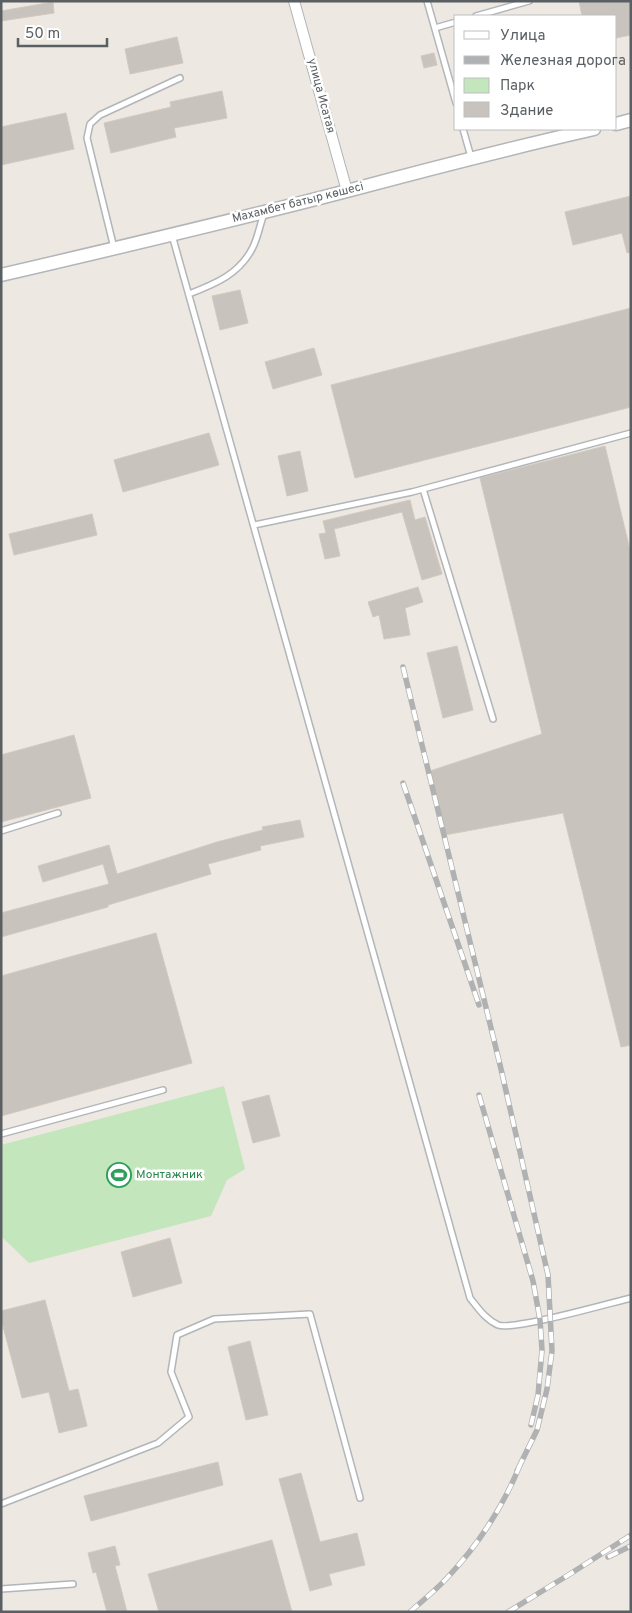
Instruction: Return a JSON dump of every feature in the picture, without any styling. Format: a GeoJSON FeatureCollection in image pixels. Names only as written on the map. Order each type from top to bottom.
{"type":"FeatureCollection","features":[{"type":"Feature","properties":{"kind":"street","name":"улица Исатая"},"geometry":{"type":"LineString","coordinates":[[294,1],[347,191]]}},
{"type":"Feature","properties":{"kind":"street"},"geometry":{"type":"LineString","coordinates":[[617,124],[631,120]]}},
{"type":"Feature","properties":{"kind":"street","name":"Махамбет батыр көшесі"},"geometry":{"type":"LineString","coordinates":[[1,275],[590,130]]}},
{"type":"Feature","properties":{"kind":"lane"},"geometry":{"type":"LineString","coordinates":[[427,1],[454,96]]}},
{"type":"Feature","properties":{"kind":"lane"},"geometry":{"type":"LineString","coordinates":[[480,15],[529,1]]}},
{"type":"Feature","properties":{"kind":"lane"},"geometry":{"type":"LineString","coordinates":[[435,28],[454,23]]}},
{"type":"Feature","properties":{"kind":"lane"},"geometry":{"type":"LineString","coordinates":[[114,248],[87,138],[90,124],[100,115],[180,78]]}},
{"type":"Feature","properties":{"kind":"lane"},"geometry":{"type":"LineString","coordinates":[[463,130],[471,158]]}},
{"type":"Feature","properties":{"kind":"lane"},"geometry":{"type":"LineString","coordinates":[[189,294],[224,279],[238,268],[253,247],[264,211]]}},
{"type":"Feature","properties":{"kind":"lane"},"geometry":{"type":"LineString","coordinates":[[172,234],[470,1298],[483,1315],[499,1326],[532,1322],[631,1298]]}},
{"type":"Feature","properties":{"kind":"lane"},"geometry":{"type":"LineString","coordinates":[[254,525],[423,489],[631,433]]}},
{"type":"Feature","properties":{"kind":"lane"},"geometry":{"type":"LineString","coordinates":[[423,489],[493,719]]}},
{"type":"Feature","properties":{"kind":"lane"},"geometry":{"type":"LineString","coordinates":[[1,831],[58,813]]}},
{"type":"Feature","properties":{"kind":"lane"},"geometry":{"type":"LineString","coordinates":[[1,1134],[163,1090]]}},
{"type":"Feature","properties":{"kind":"lane"},"geometry":{"type":"LineString","coordinates":[[1,1504],[158,1442],[189,1417],[171,1372],[177,1335],[214,1319],[310,1314],[360,1498]]}},
{"type":"Feature","properties":{"kind":"lane"},"geometry":{"type":"LineString","coordinates":[[1,1589],[73,1584]]}},
{"type":"Feature","properties":{"kind":"green space","name":"Монтажник"},"geometry":{"type":"Polygon","coordinates":[[[224,1086],[245,1169],[227,1180],[211,1216],[29,1263],[1,1236],[1,1145],[224,1086]]]}},
{"type":"Feature","properties":{"kind":"building"},"geometry":{"type":"Polygon","coordinates":[[[579,1],[631,1],[631,35],[617,38],[617,15],[582,15],[579,1]]]}},
{"type":"Feature","properties":{"kind":"building"},"geometry":{"type":"Polygon","coordinates":[[[53,2],[54,13],[1,21],[1,11],[53,2]]]}},
{"type":"Feature","properties":{"kind":"building"},"geometry":{"type":"Polygon","coordinates":[[[177,37],[183,63],[130,74],[125,49],[177,37]]]}},
{"type":"Feature","properties":{"kind":"building"},"geometry":{"type":"Polygon","coordinates":[[[434,53],[437,65],[424,68],[421,56],[434,53]]]}},
{"type":"Feature","properties":{"kind":"building"},"geometry":{"type":"Polygon","coordinates":[[[222,91],[227,118],[174,128],[176,137],[111,153],[104,123],[171,107],[170,102],[222,91]]]}},
{"type":"Feature","properties":{"kind":"building"},"geometry":{"type":"Polygon","coordinates":[[[66,113],[74,149],[1,165],[1,127],[66,113]]]}},
{"type":"Feature","properties":{"kind":"building"},"geometry":{"type":"Polygon","coordinates":[[[631,196],[631,252],[627,253],[622,233],[573,245],[565,212],[631,196]]]}},
{"type":"Feature","properties":{"kind":"building"},"geometry":{"type":"Polygon","coordinates":[[[240,290],[248,323],[220,330],[212,296],[240,290]]]}},
{"type":"Feature","properties":{"kind":"building"},"geometry":{"type":"Polygon","coordinates":[[[631,308],[631,407],[355,478],[331,385],[631,308]]]}},
{"type":"Feature","properties":{"kind":"building"},"geometry":{"type":"Polygon","coordinates":[[[314,348],[322,375],[273,389],[265,362],[314,348]]]}},
{"type":"Feature","properties":{"kind":"building"},"geometry":{"type":"Polygon","coordinates":[[[209,433],[219,465],[123,492],[114,460],[209,433]]]}},
{"type":"Feature","properties":{"kind":"building"},"geometry":{"type":"Polygon","coordinates":[[[605,446],[631,554],[631,1045],[621,1047],[563,813],[445,835],[430,771],[542,734],[480,478],[605,446]]]}},
{"type":"Feature","properties":{"kind":"building"},"geometry":{"type":"Polygon","coordinates":[[[300,451],[308,491],[287,496],[278,456],[300,451]]]}},
{"type":"Feature","properties":{"kind":"building"},"geometry":{"type":"Polygon","coordinates":[[[410,500],[415,520],[425,517],[442,574],[422,580],[402,512],[334,529],[340,556],[325,559],[319,534],[326,533],[323,521],[410,500]]]}},
{"type":"Feature","properties":{"kind":"building"},"geometry":{"type":"Polygon","coordinates":[[[92,514],[97,535],[14,555],[9,534],[92,514]]]}},
{"type":"Feature","properties":{"kind":"building"},"geometry":{"type":"Polygon","coordinates":[[[418,587],[423,602],[405,608],[410,635],[384,639],[379,615],[373,617],[368,602],[418,587]]]}},
{"type":"Feature","properties":{"kind":"building"},"geometry":{"type":"Polygon","coordinates":[[[457,646],[473,710],[443,718],[427,653],[457,646]]]}},
{"type":"Feature","properties":{"kind":"building"},"geometry":{"type":"Polygon","coordinates":[[[74,735],[91,798],[1,822],[1,755],[74,735]]]}},
{"type":"Feature","properties":{"kind":"building"},"geometry":{"type":"Polygon","coordinates":[[[300,820],[304,837],[260,846],[261,850],[208,864],[211,874],[108,905],[108,907],[1,937],[1,913],[109,884],[103,864],[43,882],[38,866],[109,845],[117,874],[217,842],[263,830],[262,827],[300,820]]]}},
{"type":"Feature","properties":{"kind":"building"},"geometry":{"type":"Polygon","coordinates":[[[156,933],[192,1063],[1,1116],[1,976],[156,933]]]}},
{"type":"Feature","properties":{"kind":"building"},"geometry":{"type":"Polygon","coordinates":[[[269,1095],[280,1136],[253,1143],[242,1102],[269,1095]]]}},
{"type":"Feature","properties":{"kind":"building"},"geometry":{"type":"Polygon","coordinates":[[[170,1238],[182,1283],[133,1297],[121,1252],[170,1238]]]}},
{"type":"Feature","properties":{"kind":"building"},"geometry":{"type":"Polygon","coordinates":[[[45,1300],[69,1391],[78,1389],[87,1426],[59,1433],[49,1392],[22,1398],[1,1319],[1,1311],[45,1300]]]}},
{"type":"Feature","properties":{"kind":"building"},"geometry":{"type":"Polygon","coordinates":[[[250,1341],[268,1415],[246,1420],[228,1347],[250,1341]]]}},
{"type":"Feature","properties":{"kind":"building"},"geometry":{"type":"Polygon","coordinates":[[[218,1462],[223,1485],[91,1521],[84,1496],[218,1462]]]}},
{"type":"Feature","properties":{"kind":"building"},"geometry":{"type":"Polygon","coordinates":[[[301,1473],[320,1542],[357,1533],[365,1565],[329,1574],[332,1585],[310,1591],[279,1479],[301,1473]]]}},
{"type":"Feature","properties":{"kind":"building"},"geometry":{"type":"Polygon","coordinates":[[[272,1540],[292,1612],[159,1612],[148,1574],[272,1540]]]}},
{"type":"Feature","properties":{"kind":"building"},"geometry":{"type":"Polygon","coordinates":[[[115,1546],[120,1565],[115,1566],[127,1612],[107,1612],[96,1572],[93,1573],[88,1553],[115,1546]]]}},
{"type":"Feature","properties":{"kind":"railway"},"geometry":{"type":"LineString","coordinates":[[403,667],[501,1069],[548,1275],[552,1351],[547,1389],[537,1430],[517,1471]]}},
{"type":"Feature","properties":{"kind":"railway"},"geometry":{"type":"LineString","coordinates":[[403,783],[479,1005]]}},
{"type":"Feature","properties":{"kind":"railway"},"geometry":{"type":"LineString","coordinates":[[479,1095],[533,1281],[540,1320],[542,1350],[538,1395],[531,1425]]}},
{"type":"Feature","properties":{"kind":"railway"},"geometry":{"type":"LineString","coordinates":[[410,1612],[447,1578],[479,1539],[498,1511],[520,1465]]}},
{"type":"Feature","properties":{"kind":"railway"},"geometry":{"type":"LineString","coordinates":[[508,1612],[631,1535]]}},
{"type":"Feature","properties":{"kind":"railway"},"geometry":{"type":"LineString","coordinates":[[608,1557],[631,1546]]}},
{"type":"Feature","properties":{"kind":"place","name":"Монтажник"},"geometry":{"type":"Point","coordinates":[119,1175]}}]}
